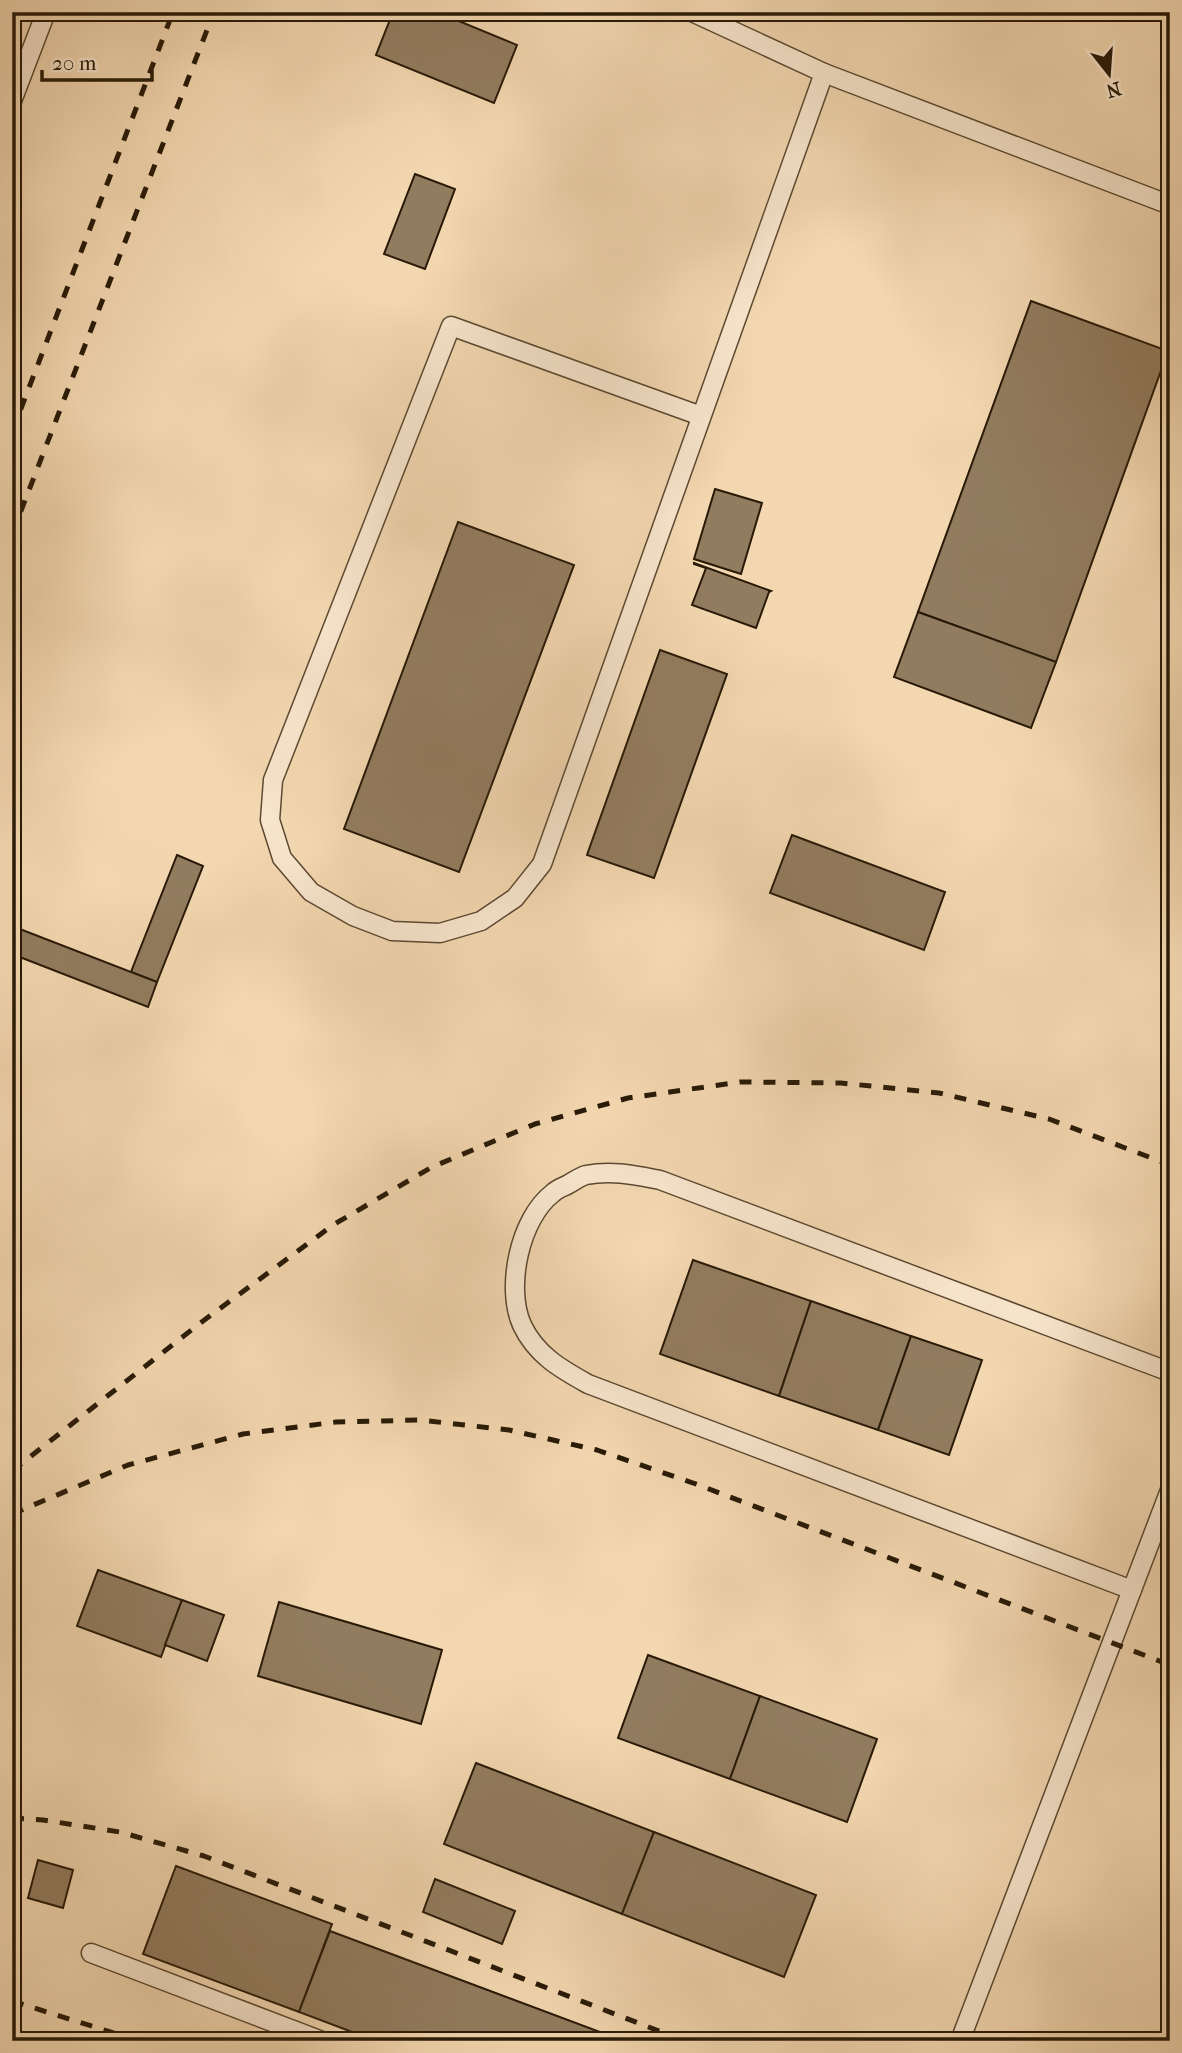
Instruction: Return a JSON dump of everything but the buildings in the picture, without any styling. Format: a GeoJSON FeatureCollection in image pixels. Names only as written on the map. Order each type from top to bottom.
{"type":"FeatureCollection","features":[{"type":"Feature","properties":{"kind":"lane"},"geometry":{"type":"LineString","coordinates":[[12,101],[46,12]]}},
{"type":"Feature","properties":{"kind":"lane"},"geometry":{"type":"LineString","coordinates":[[692,12],[824,72],[1170,205]]}},
{"type":"Feature","properties":{"kind":"lane"},"geometry":{"type":"LineString","coordinates":[[701,416],[451,326],[273,780],[270,821],[282,858],[311,892],[353,916],[392,931],[439,933],[481,921],[516,898],[542,864],[824,72]]}},
{"type":"Feature","properties":{"kind":"lane"},"geometry":{"type":"LineString","coordinates":[[1132,1590],[589,1384],[558,1367],[538,1350],[522,1324],[514,1287],[519,1251],[531,1219],[552,1193],[584,1176],[621,1172],[660,1180],[1170,1372]]}},
{"type":"Feature","properties":{"kind":"lane"},"geometry":{"type":"LineString","coordinates":[[960,2041],[1170,1490]]}},
{"type":"Feature","properties":{"kind":"lane"},"geometry":{"type":"LineString","coordinates":[[91,1953],[322,2041]]}},
{"type":"Feature","properties":{"kind":"railway"},"geometry":{"type":"LineString","coordinates":[[12,432],[173,12]]}},
{"type":"Feature","properties":{"kind":"railway"},"geometry":{"type":"LineString","coordinates":[[12,534],[214,12]]}},
{"type":"Feature","properties":{"kind":"railway"},"geometry":{"type":"LineString","coordinates":[[12,1471],[199,1324],[333,1225],[432,1167],[535,1124],[628,1098],[740,1082],[841,1083],[939,1093],[1049,1119],[1170,1165]]}},
{"type":"Feature","properties":{"kind":"railway"},"geometry":{"type":"LineString","coordinates":[[12,1514],[128,1465],[243,1434],[336,1422],[420,1420],[509,1430],[597,1450],[696,1484],[1170,1665]]}},
{"type":"Feature","properties":{"kind":"railway"},"geometry":{"type":"LineString","coordinates":[[12,1818],[120,1832],[204,1856],[685,2041]]}},
{"type":"Feature","properties":{"kind":"railway"},"geometry":{"type":"LineString","coordinates":[[12,2001],[139,2041]]}}]}
